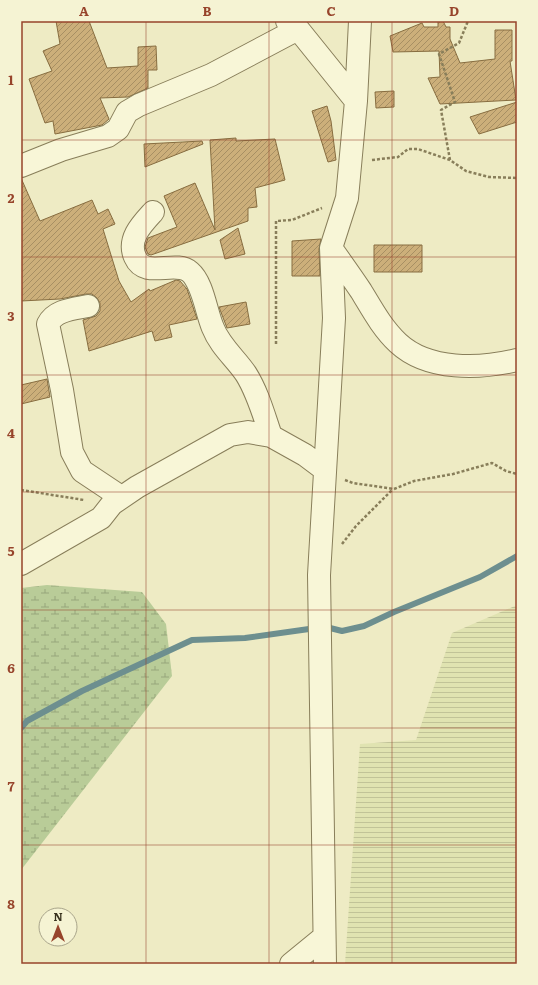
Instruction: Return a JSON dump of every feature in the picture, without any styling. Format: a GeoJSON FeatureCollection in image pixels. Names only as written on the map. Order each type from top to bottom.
{"type":"FeatureCollection","features":[{"type":"Feature","properties":{"kind":"street"},"geometry":{"type":"LineString","coordinates":[[325,964],[319,575],[334,318],[331,248],[347,198],[356,101],[360,21]]}},
{"type":"Feature","properties":{"kind":"street"},"geometry":{"type":"LineString","coordinates":[[21,166],[61,150],[108,136],[118,129],[127,112],[138,105],[211,75],[293,25],[356,101]]}},
{"type":"Feature","properties":{"kind":"street"},"geometry":{"type":"LineString","coordinates":[[153,212],[141,224],[135,234],[134,256],[139,264],[151,269],[177,267],[189,271],[197,281],[213,330],[231,357],[246,374],[256,393],[271,436]]}},
{"type":"Feature","properties":{"kind":"street"},"geometry":{"type":"LineString","coordinates":[[331,248],[361,291],[378,320],[398,344],[424,359],[457,365],[498,365],[517,360]]}},
{"type":"Feature","properties":{"kind":"street"},"geometry":{"type":"LineString","coordinates":[[88,306],[58,313],[51,318],[48,324],[62,390],[72,452],[82,471],[116,500]]}},
{"type":"Feature","properties":{"kind":"street"},"geometry":{"type":"LineString","coordinates":[[21,564],[101,518],[116,500],[230,436],[248,432],[271,436],[305,455],[324,470]]}},
{"type":"Feature","properties":{"kind":"street"},"geometry":{"type":"LineString","coordinates":[[291,964],[324,937]]}},
{"type":"Feature","properties":{"kind":"path"},"geometry":{"type":"LineString","coordinates":[[450,160],[441,110],[455,102],[440,54],[459,43],[468,21]]}},
{"type":"Feature","properties":{"kind":"path"},"geometry":{"type":"LineString","coordinates":[[350,163],[398,157],[408,150],[418,150],[450,160],[466,171],[490,178],[517,178]]}},
{"type":"Feature","properties":{"kind":"path"},"geometry":{"type":"LineString","coordinates":[[276,344],[276,221],[292,220],[347,198]]}},
{"type":"Feature","properties":{"kind":"path"},"geometry":{"type":"LineString","coordinates":[[319,575],[356,526],[394,489],[414,481],[453,474],[492,463],[506,471],[517,474]]}},
{"type":"Feature","properties":{"kind":"path"},"geometry":{"type":"LineString","coordinates":[[324,470],[353,483],[394,489]]}},
{"type":"Feature","properties":{"kind":"path"},"geometry":{"type":"LineString","coordinates":[[21,490],[116,500]]}},
{"type":"Feature","properties":{"kind":"green space"},"geometry":{"type":"Polygon","coordinates":[[[47,585],[142,592],[166,624],[172,676],[21,870],[21,588],[47,585]]]}},
{"type":"Feature","properties":{"kind":"green space"},"geometry":{"type":"Polygon","coordinates":[[[517,605],[517,964],[345,964],[360,744],[416,740],[452,633],[517,605]]]}},
{"type":"Feature","properties":{"kind":"building"},"geometry":{"type":"Polygon","coordinates":[[[56,21],[89,21],[107,68],[138,66],[138,47],[156,46],[157,70],[148,70],[148,88],[128,97],[100,98],[109,119],[102,125],[55,134],[53,121],[45,123],[29,79],[52,71],[43,51],[60,44],[56,21]]]}},
{"type":"Feature","properties":{"kind":"building"},"geometry":{"type":"Polygon","coordinates":[[[438,21],[443,21],[446,27],[450,27],[450,39],[460,63],[495,59],[495,30],[512,30],[512,61],[510,61],[516,100],[440,104],[428,78],[440,77],[439,51],[393,52],[390,36],[422,23],[424,27],[438,27],[438,21]]]}},
{"type":"Feature","properties":{"kind":"building"},"geometry":{"type":"Polygon","coordinates":[[[394,91],[394,107],[376,108],[375,92],[394,91]]]}},
{"type":"Feature","properties":{"kind":"building"},"geometry":{"type":"Polygon","coordinates":[[[517,102],[517,122],[479,134],[470,117],[517,102]]]}},
{"type":"Feature","properties":{"kind":"building"},"geometry":{"type":"Polygon","coordinates":[[[327,106],[331,121],[336,160],[328,162],[312,111],[327,106]]]}},
{"type":"Feature","properties":{"kind":"building"},"geometry":{"type":"Polygon","coordinates":[[[236,138],[236,141],[275,139],[285,180],[255,188],[257,207],[248,208],[248,221],[151,255],[148,254],[145,247],[148,238],[177,227],[164,196],[195,183],[215,230],[210,140],[236,138]]]}},
{"type":"Feature","properties":{"kind":"building"},"geometry":{"type":"Polygon","coordinates":[[[202,141],[203,144],[145,167],[144,144],[202,141]]]}},
{"type":"Feature","properties":{"kind":"building"},"geometry":{"type":"Polygon","coordinates":[[[21,178],[40,221],[92,200],[98,214],[108,209],[115,224],[103,229],[119,281],[131,302],[149,289],[150,291],[176,280],[180,281],[187,289],[197,319],[169,325],[172,337],[155,341],[152,331],[89,351],[83,320],[96,316],[100,311],[100,303],[92,294],[60,299],[21,301],[21,178]]]}},
{"type":"Feature","properties":{"kind":"building"},"geometry":{"type":"Polygon","coordinates":[[[238,228],[245,254],[225,259],[220,240],[238,228]]]}},
{"type":"Feature","properties":{"kind":"building"},"geometry":{"type":"Polygon","coordinates":[[[321,239],[319,249],[320,276],[292,276],[292,241],[321,239]]]}},
{"type":"Feature","properties":{"kind":"building"},"geometry":{"type":"Polygon","coordinates":[[[374,245],[422,245],[422,272],[374,272],[374,245]]]}},
{"type":"Feature","properties":{"kind":"building"},"geometry":{"type":"Polygon","coordinates":[[[246,302],[250,324],[227,328],[219,307],[246,302]]]}},
{"type":"Feature","properties":{"kind":"building"},"geometry":{"type":"Polygon","coordinates":[[[47,379],[50,397],[21,404],[21,385],[47,379]]]}},
{"type":"Feature","properties":{"kind":"waterway"},"geometry":{"type":"LineString","coordinates":[[21,728],[27,721],[82,691],[192,640],[245,638],[309,629],[330,628],[342,631],[364,626],[394,612],[480,577],[517,556]]}}]}
